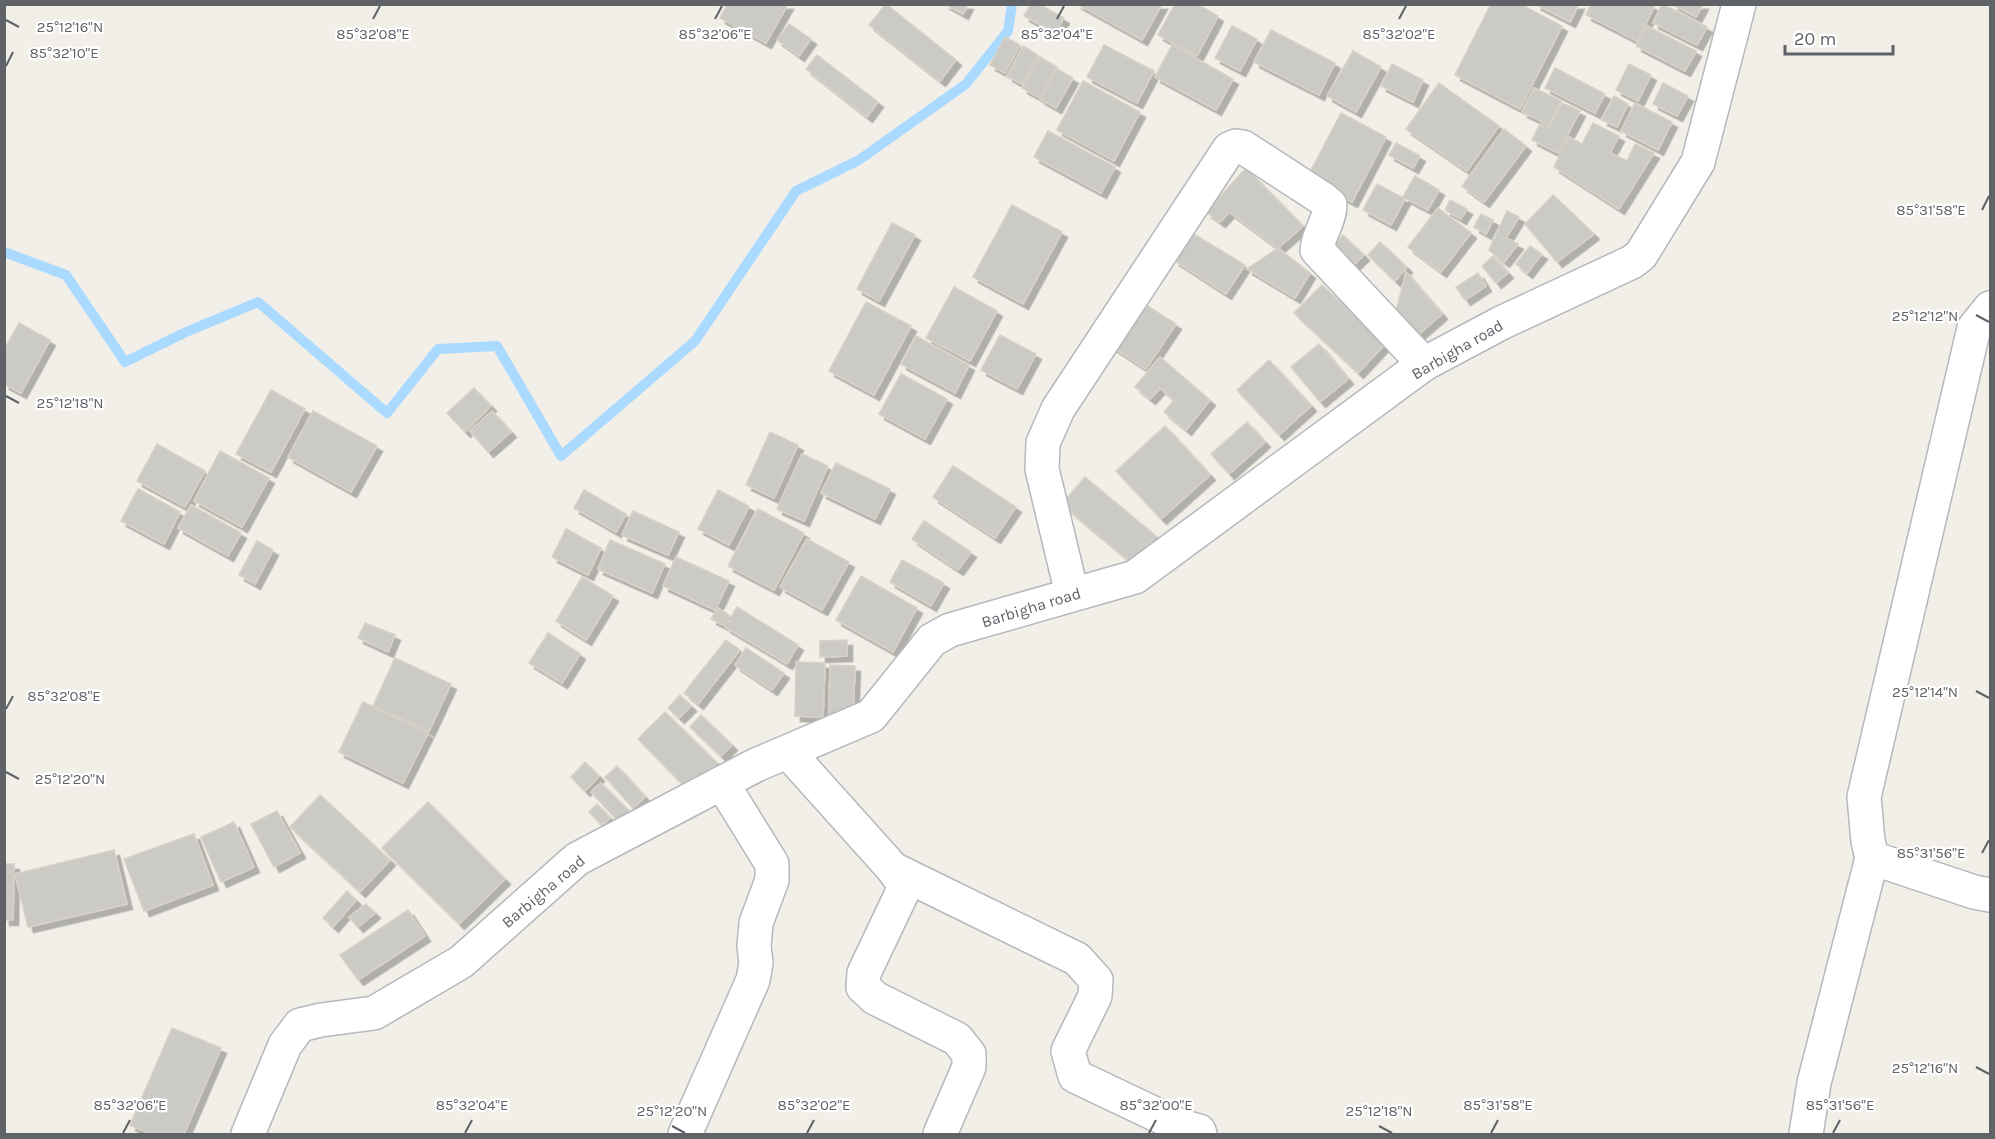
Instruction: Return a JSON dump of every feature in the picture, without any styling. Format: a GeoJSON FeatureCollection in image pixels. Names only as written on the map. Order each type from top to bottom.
{"type":"FeatureCollection","features":[{"type":"Feature","properties":{"kind":"street","name":"Barbigha road"},"geometry":{"type":"LineString","coordinates":[[248,1134],[285,1045],[300,1025],[374,1013],[461,962],[577,859],[722,783],[871,716],[932,640],[950,630],[974,625],[1071,594],[1135,577],[1153,566],[1424,364],[1501,323],[1632,262],[1641,255],[1698,162],[1739,4]]}},
{"type":"Feature","properties":{"kind":"street"},"geometry":{"type":"LineString","coordinates":[[1071,594],[1042,469],[1043,443],[1058,409],[1229,149],[1236,146],[1244,147],[1330,205],[1330,212],[1317,242],[1317,250],[1424,364]]}},
{"type":"Feature","properties":{"kind":"street"},"geometry":{"type":"LineString","coordinates":[[1806,1134],[1814,1083],[1872,858],[1864,797],[1974,328],[1990,308]]}},
{"type":"Feature","properties":{"kind":"street"},"geometry":{"type":"LineString","coordinates":[[788,752],[903,883],[902,893],[864,973],[863,987],[875,998],[957,1039],[969,1054],[969,1067],[940,1134]]}},
{"type":"Feature","properties":{"kind":"street"},"geometry":{"type":"LineString","coordinates":[[685,1134],[753,980],[756,963],[754,946],[756,923],[772,880],[772,864],[722,783]]}},
{"type":"Feature","properties":{"kind":"street"},"geometry":{"type":"LineString","coordinates":[[1872,858],[1974,892],[1990,895]]}},
{"type":"Feature","properties":{"kind":"street"},"geometry":{"type":"LineString","coordinates":[[893,869],[1077,959],[1096,980],[1095,996],[1068,1051],[1076,1076],[1178,1125],[1199,1131],[1200,1134]]}},
{"type":"Feature","properties":{"kind":"building"},"geometry":{"type":"Polygon","coordinates":[[[728,4],[788,4],[766,43],[720,18],[728,4]]]}},
{"type":"Feature","properties":{"kind":"building"},"geometry":{"type":"Polygon","coordinates":[[[886,4],[956,60],[940,81],[869,25],[886,4]]]}},
{"type":"Feature","properties":{"kind":"building"},"geometry":{"type":"Polygon","coordinates":[[[945,4],[968,4],[963,14],[945,4]]]}},
{"type":"Feature","properties":{"kind":"building"},"geometry":{"type":"Polygon","coordinates":[[[1031,4],[1039,4],[1064,18],[1055,33],[1024,16],[1031,4]]]}},
{"type":"Feature","properties":{"kind":"building"},"geometry":{"type":"Polygon","coordinates":[[[1077,4],[1162,4],[1142,40],[1077,4]]]}},
{"type":"Feature","properties":{"kind":"building"},"geometry":{"type":"Polygon","coordinates":[[[1175,4],[1197,4],[1218,16],[1197,56],[1158,35],[1175,4]]]}},
{"type":"Feature","properties":{"kind":"building"},"geometry":{"type":"Polygon","coordinates":[[[1491,4],[1520,4],[1562,26],[1520,109],[1455,75],[1491,4]]]}},
{"type":"Feature","properties":{"kind":"building"},"geometry":{"type":"Polygon","coordinates":[[[1535,4],[1579,4],[1570,22],[1535,4]]]}},
{"type":"Feature","properties":{"kind":"building"},"geometry":{"type":"Polygon","coordinates":[[[1591,4],[1650,4],[1654,7],[1637,41],[1586,15],[1591,4]]]}},
{"type":"Feature","properties":{"kind":"building"},"geometry":{"type":"Polygon","coordinates":[[[1662,4],[1707,27],[1697,45],[1653,23],[1662,4]]]}},
{"type":"Feature","properties":{"kind":"building"},"geometry":{"type":"Polygon","coordinates":[[[1672,4],[1703,4],[1696,17],[1672,4]]]}},
{"type":"Feature","properties":{"kind":"building"},"geometry":{"type":"Polygon","coordinates":[[[789,24],[811,39],[799,56],[777,40],[789,24]]]}},
{"type":"Feature","properties":{"kind":"building"},"geometry":{"type":"Polygon","coordinates":[[[1232,26],[1257,39],[1240,71],[1215,58],[1232,26]]]}},
{"type":"Feature","properties":{"kind":"building"},"geometry":{"type":"Polygon","coordinates":[[[1647,26],[1696,51],[1685,71],[1636,46],[1647,26]]]}},
{"type":"Feature","properties":{"kind":"building"},"geometry":{"type":"Polygon","coordinates":[[[1271,30],[1335,63],[1319,95],[1254,62],[1271,30]]]}},
{"type":"Feature","properties":{"kind":"building"},"geometry":{"type":"Polygon","coordinates":[[[1005,37],[1020,45],[1005,73],[990,65],[1005,37]]]}},
{"type":"Feature","properties":{"kind":"building"},"geometry":{"type":"Polygon","coordinates":[[[1104,45],[1154,71],[1137,103],[1087,77],[1104,45]]]}},
{"type":"Feature","properties":{"kind":"building"},"geometry":{"type":"Polygon","coordinates":[[[1172,45],[1233,79],[1216,110],[1155,77],[1172,45]]]}},
{"type":"Feature","properties":{"kind":"building"},"geometry":{"type":"Polygon","coordinates":[[[1023,46],[1038,55],[1022,84],[1007,76],[1023,46]]]}},
{"type":"Feature","properties":{"kind":"building"},"geometry":{"type":"Polygon","coordinates":[[[1353,51],[1381,67],[1356,112],[1327,96],[1353,51]]]}},
{"type":"Feature","properties":{"kind":"building"},"geometry":{"type":"Polygon","coordinates":[[[817,55],[878,102],[867,117],[806,69],[817,55]]]}},
{"type":"Feature","properties":{"kind":"building"},"geometry":{"type":"Polygon","coordinates":[[[1040,57],[1057,67],[1040,98],[1022,88],[1040,57]]]}},
{"type":"Feature","properties":{"kind":"building"},"geometry":{"type":"Polygon","coordinates":[[[1392,64],[1423,80],[1413,102],[1381,86],[1392,64]]]}},
{"type":"Feature","properties":{"kind":"building"},"geometry":{"type":"Polygon","coordinates":[[[1629,64],[1651,75],[1638,101],[1616,90],[1629,64]]]}},
{"type":"Feature","properties":{"kind":"building"},"geometry":{"type":"Polygon","coordinates":[[[1555,68],[1605,94],[1595,113],[1545,88],[1555,68]]]}},
{"type":"Feature","properties":{"kind":"building"},"geometry":{"type":"Polygon","coordinates":[[[1057,69],[1073,78],[1056,108],[1040,99],[1057,69]]]}},
{"type":"Feature","properties":{"kind":"building"},"geometry":{"type":"Polygon","coordinates":[[[1083,81],[1140,112],[1114,161],[1057,130],[1083,81]]]}},
{"type":"Feature","properties":{"kind":"building"},"geometry":{"type":"Polygon","coordinates":[[[1439,83],[1499,126],[1467,171],[1406,129],[1439,83]]]}},
{"type":"Feature","properties":{"kind":"building"},"geometry":{"type":"Polygon","coordinates":[[[1663,83],[1688,96],[1677,116],[1653,104],[1663,83]]]}},
{"type":"Feature","properties":{"kind":"building"},"geometry":{"type":"Polygon","coordinates":[[[1534,88],[1561,101],[1549,125],[1522,112],[1534,88]]]}},
{"type":"Feature","properties":{"kind":"building"},"geometry":{"type":"Polygon","coordinates":[[[1614,96],[1628,104],[1617,127],[1602,120],[1614,96]]]}},
{"type":"Feature","properties":{"kind":"building"},"geometry":{"type":"Polygon","coordinates":[[[1562,103],[1580,111],[1558,153],[1532,140],[1540,124],[1549,128],[1562,103]]]}},
{"type":"Feature","properties":{"kind":"building"},"geometry":{"type":"Polygon","coordinates":[[[1635,103],[1672,122],[1658,150],[1621,131],[1635,103]]]}},
{"type":"Feature","properties":{"kind":"building"},"geometry":{"type":"Polygon","coordinates":[[[1341,113],[1386,137],[1352,202],[1307,178],[1341,113]]]}},
{"type":"Feature","properties":{"kind":"building"},"geometry":{"type":"Polygon","coordinates":[[[1593,123],[1619,136],[1610,153],[1627,161],[1635,144],[1654,153],[1619,209],[1554,167],[1569,137],[1582,144],[1593,123]]]}},
{"type":"Feature","properties":{"kind":"building"},"geometry":{"type":"Polygon","coordinates":[[[1504,129],[1526,146],[1484,202],[1462,186],[1504,129]]]}},
{"type":"Feature","properties":{"kind":"building"},"geometry":{"type":"Polygon","coordinates":[[[1048,131],[1115,167],[1101,193],[1034,157],[1048,131]]]}},
{"type":"Feature","properties":{"kind":"building"},"geometry":{"type":"Polygon","coordinates":[[[1396,143],[1420,156],[1413,168],[1389,155],[1396,143]]]}},
{"type":"Feature","properties":{"kind":"building"},"geometry":{"type":"Polygon","coordinates":[[[1246,168],[1303,226],[1278,248],[1229,212],[1220,222],[1206,212],[1246,168]]]}},
{"type":"Feature","properties":{"kind":"building"},"geometry":{"type":"Polygon","coordinates":[[[1415,176],[1439,190],[1428,210],[1403,197],[1415,176]]]}},
{"type":"Feature","properties":{"kind":"building"},"geometry":{"type":"Polygon","coordinates":[[[1377,184],[1405,199],[1391,225],[1363,210],[1377,184]]]}},
{"type":"Feature","properties":{"kind":"building"},"geometry":{"type":"Polygon","coordinates":[[[1553,195],[1594,234],[1557,262],[1525,224],[1553,195]]]}},
{"type":"Feature","properties":{"kind":"building"},"geometry":{"type":"Polygon","coordinates":[[[1450,200],[1467,209],[1461,219],[1445,210],[1450,200]]]}},
{"type":"Feature","properties":{"kind":"building"},"geometry":{"type":"Polygon","coordinates":[[[1012,205],[1062,232],[1023,304],[973,277],[1012,205]]]}},
{"type":"Feature","properties":{"kind":"building"},"geometry":{"type":"Polygon","coordinates":[[[1438,208],[1471,233],[1441,272],[1408,247],[1438,208]]]}},
{"type":"Feature","properties":{"kind":"building"},"geometry":{"type":"Polygon","coordinates":[[[1507,211],[1519,217],[1506,238],[1518,244],[1504,262],[1489,250],[1507,211]]]}},
{"type":"Feature","properties":{"kind":"building"},"geometry":{"type":"Polygon","coordinates":[[[1481,214],[1493,220],[1486,234],[1474,227],[1481,214]]]}},
{"type":"Feature","properties":{"kind":"building"},"geometry":{"type":"Polygon","coordinates":[[[892,223],[915,235],[879,301],[857,289],[892,223]]]}},
{"type":"Feature","properties":{"kind":"building"},"geometry":{"type":"Polygon","coordinates":[[[1192,233],[1245,265],[1226,294],[1174,260],[1192,233]]]}},
{"type":"Feature","properties":{"kind":"building"},"geometry":{"type":"Polygon","coordinates":[[[1343,235],[1364,255],[1355,264],[1334,245],[1343,235]]]}},
{"type":"Feature","properties":{"kind":"building"},"geometry":{"type":"Polygon","coordinates":[[[1380,242],[1407,267],[1395,281],[1368,255],[1380,242]]]}},
{"type":"Feature","properties":{"kind":"building"},"geometry":{"type":"Polygon","coordinates":[[[1530,246],[1542,254],[1527,273],[1516,264],[1530,246]]]}},
{"type":"Feature","properties":{"kind":"building"},"geometry":{"type":"Polygon","coordinates":[[[1278,248],[1310,273],[1295,298],[1247,269],[1278,248]]]}},
{"type":"Feature","properties":{"kind":"building"},"geometry":{"type":"Polygon","coordinates":[[[1493,256],[1508,273],[1496,283],[1482,266],[1493,256]]]}},
{"type":"Feature","properties":{"kind":"building"},"geometry":{"type":"Polygon","coordinates":[[[1406,272],[1442,314],[1418,335],[1396,311],[1406,272]]]}},
{"type":"Feature","properties":{"kind":"building"},"geometry":{"type":"Polygon","coordinates":[[[1478,273],[1486,286],[1465,300],[1456,287],[1478,273]]]}},
{"type":"Feature","properties":{"kind":"building"},"geometry":{"type":"Polygon","coordinates":[[[1322,285],[1385,344],[1358,373],[1294,313],[1322,285]]]}},
{"type":"Feature","properties":{"kind":"building"},"geometry":{"type":"Polygon","coordinates":[[[954,287],[997,311],[970,361],[926,338],[954,287]]]}},
{"type":"Feature","properties":{"kind":"building"},"geometry":{"type":"Polygon","coordinates":[[[1140,301],[1176,324],[1146,369],[1111,346],[1140,301]]]}},
{"type":"Feature","properties":{"kind":"building"},"geometry":{"type":"Polygon","coordinates":[[[866,302],[911,326],[874,395],[829,371],[866,302]]]}},
{"type":"Feature","properties":{"kind":"building"},"geometry":{"type":"Polygon","coordinates":[[[19,323],[50,340],[21,393],[4,384],[4,350],[19,323]]]}},
{"type":"Feature","properties":{"kind":"building"},"geometry":{"type":"Polygon","coordinates":[[[1000,335],[1036,354],[1017,389],[981,370],[1000,335]]]}},
{"type":"Feature","properties":{"kind":"building"},"geometry":{"type":"Polygon","coordinates":[[[916,336],[969,365],[955,393],[901,364],[916,336]]]}},
{"type":"Feature","properties":{"kind":"building"},"geometry":{"type":"Polygon","coordinates":[[[1319,344],[1348,379],[1320,402],[1291,367],[1319,344]]]}},
{"type":"Feature","properties":{"kind":"building"},"geometry":{"type":"Polygon","coordinates":[[[1160,357],[1210,400],[1186,430],[1164,412],[1174,400],[1160,388],[1150,399],[1135,387],[1160,357]]]}},
{"type":"Feature","properties":{"kind":"building"},"geometry":{"type":"Polygon","coordinates":[[[1269,360],[1311,406],[1279,435],[1237,390],[1269,360]]]}},
{"type":"Feature","properties":{"kind":"building"},"geometry":{"type":"Polygon","coordinates":[[[901,374],[947,399],[925,439],[879,414],[901,374]]]}},
{"type":"Feature","properties":{"kind":"building"},"geometry":{"type":"Polygon","coordinates":[[[474,388],[491,406],[465,432],[447,413],[474,388]]]}},
{"type":"Feature","properties":{"kind":"building"},"geometry":{"type":"Polygon","coordinates":[[[271,390],[305,409],[271,472],[236,454],[271,390]]]}},
{"type":"Feature","properties":{"kind":"building"},"geometry":{"type":"Polygon","coordinates":[[[313,411],[377,446],[351,492],[288,457],[313,411]]]}},
{"type":"Feature","properties":{"kind":"building"},"geometry":{"type":"Polygon","coordinates":[[[492,411],[511,432],[488,452],[470,431],[492,411]]]}},
{"type":"Feature","properties":{"kind":"building"},"geometry":{"type":"Polygon","coordinates":[[[1247,422],[1265,442],[1229,474],[1211,454],[1247,422]]]}},
{"type":"Feature","properties":{"kind":"building"},"geometry":{"type":"Polygon","coordinates":[[[1165,426],[1210,475],[1161,519],[1116,471],[1165,426]]]}},
{"type":"Feature","properties":{"kind":"building"},"geometry":{"type":"Polygon","coordinates":[[[770,432],[798,445],[774,498],[746,485],[770,432]]]}},
{"type":"Feature","properties":{"kind":"building"},"geometry":{"type":"Polygon","coordinates":[[[157,444],[205,471],[185,507],[137,481],[157,444]]]}},
{"type":"Feature","properties":{"kind":"building"},"geometry":{"type":"Polygon","coordinates":[[[220,451],[269,478],[242,527],[194,501],[220,451]]]}},
{"type":"Feature","properties":{"kind":"building"},"geometry":{"type":"Polygon","coordinates":[[[802,454],[828,466],[804,521],[777,509],[802,454]]]}},
{"type":"Feature","properties":{"kind":"building"},"geometry":{"type":"Polygon","coordinates":[[[836,463],[890,489],[875,519],[821,493],[836,463]]]}},
{"type":"Feature","properties":{"kind":"building"},"geometry":{"type":"Polygon","coordinates":[[[953,466],[1016,507],[995,538],[933,497],[953,466]]]}},
{"type":"Feature","properties":{"kind":"building"},"geometry":{"type":"Polygon","coordinates":[[[1085,477],[1156,536],[1133,564],[1062,504],[1085,477]]]}},
{"type":"Feature","properties":{"kind":"building"},"geometry":{"type":"Polygon","coordinates":[[[138,489],[180,512],[164,544],[121,521],[138,489]]]}},
{"type":"Feature","properties":{"kind":"building"},"geometry":{"type":"Polygon","coordinates":[[[584,490],[626,514],[616,532],[574,508],[584,490]]]}},
{"type":"Feature","properties":{"kind":"building"},"geometry":{"type":"Polygon","coordinates":[[[718,490],[749,506],[729,545],[698,529],[718,490]]]}},
{"type":"Feature","properties":{"kind":"building"},"geometry":{"type":"Polygon","coordinates":[[[191,505],[241,533],[228,556],[178,528],[191,505]]]}},
{"type":"Feature","properties":{"kind":"building"},"geometry":{"type":"Polygon","coordinates":[[[758,509],[804,533],[774,590],[728,566],[758,509]]]}},
{"type":"Feature","properties":{"kind":"building"},"geometry":{"type":"Polygon","coordinates":[[[633,511],[679,532],[668,555],[622,535],[633,511]]]}},
{"type":"Feature","properties":{"kind":"building"},"geometry":{"type":"Polygon","coordinates":[[[924,521],[971,552],[958,570],[912,539],[924,521]]]}},
{"type":"Feature","properties":{"kind":"building"},"geometry":{"type":"Polygon","coordinates":[[[566,529],[601,548],[588,575],[552,557],[566,529]]]}},
{"type":"Feature","properties":{"kind":"building"},"geometry":{"type":"Polygon","coordinates":[[[807,539],[849,562],[822,610],[780,587],[807,539]]]}},
{"type":"Feature","properties":{"kind":"building"},"geometry":{"type":"Polygon","coordinates":[[[610,540],[665,564],[652,593],[598,569],[610,540]]]}},
{"type":"Feature","properties":{"kind":"building"},"geometry":{"type":"Polygon","coordinates":[[[257,541],[273,550],[255,584],[239,575],[257,541]]]}},
{"type":"Feature","properties":{"kind":"building"},"geometry":{"type":"Polygon","coordinates":[[[676,557],[729,581],[715,610],[663,586],[676,557]]]}},
{"type":"Feature","properties":{"kind":"building"},"geometry":{"type":"Polygon","coordinates":[[[902,560],[944,583],[931,606],[890,582],[902,560]]]}},
{"type":"Feature","properties":{"kind":"building"},"geometry":{"type":"Polygon","coordinates":[[[861,576],[917,608],[893,652],[836,620],[861,576]]]}},
{"type":"Feature","properties":{"kind":"building"},"geometry":{"type":"Polygon","coordinates":[[[582,577],[613,596],[586,640],[556,621],[582,577]]]}},
{"type":"Feature","properties":{"kind":"building"},"geometry":{"type":"Polygon","coordinates":[[[737,607],[798,645],[787,664],[725,627],[737,607]]]}},
{"type":"Feature","properties":{"kind":"building"},"geometry":{"type":"Polygon","coordinates":[[[718,608],[729,615],[723,625],[711,619],[718,608]]]}},
{"type":"Feature","properties":{"kind":"building"},"geometry":{"type":"Polygon","coordinates":[[[365,623],[395,635],[388,652],[358,638],[365,623]]]}},
{"type":"Feature","properties":{"kind":"building"},"geometry":{"type":"Polygon","coordinates":[[[548,633],[580,654],[562,683],[529,663],[548,633]]]}},
{"type":"Feature","properties":{"kind":"building"},"geometry":{"type":"Polygon","coordinates":[[[726,640],[740,650],[698,704],[684,693],[726,640]]]}},
{"type":"Feature","properties":{"kind":"building"},"geometry":{"type":"Polygon","coordinates":[[[847,640],[847,656],[820,657],[820,641],[847,640]]]}},
{"type":"Feature","properties":{"kind":"building"},"geometry":{"type":"Polygon","coordinates":[[[746,648],[784,673],[772,690],[735,665],[746,648]]]}},
{"type":"Feature","properties":{"kind":"building"},"geometry":{"type":"Polygon","coordinates":[[[395,658],[451,684],[429,731],[373,706],[395,658]]]}},
{"type":"Feature","properties":{"kind":"building"},"geometry":{"type":"Polygon","coordinates":[[[796,662],[825,663],[823,717],[795,716],[796,662]]]}},
{"type":"Feature","properties":{"kind":"building"},"geometry":{"type":"Polygon","coordinates":[[[830,665],[855,666],[853,721],[829,721],[830,665]]]}},
{"type":"Feature","properties":{"kind":"building"},"geometry":{"type":"Polygon","coordinates":[[[680,695],[691,706],[679,718],[668,708],[680,695]]]}},
{"type":"Feature","properties":{"kind":"building"},"geometry":{"type":"Polygon","coordinates":[[[363,702],[428,733],[403,783],[339,752],[363,702]]]}},
{"type":"Feature","properties":{"kind":"building"},"geometry":{"type":"Polygon","coordinates":[[[665,712],[717,763],[689,791],[638,739],[665,712]]]}},
{"type":"Feature","properties":{"kind":"building"},"geometry":{"type":"Polygon","coordinates":[[[701,715],[732,745],[721,756],[690,727],[701,715]]]}},
{"type":"Feature","properties":{"kind":"building"},"geometry":{"type":"Polygon","coordinates":[[[585,762],[599,776],[585,791],[571,777],[585,762]]]}},
{"type":"Feature","properties":{"kind":"building"},"geometry":{"type":"Polygon","coordinates":[[[617,766],[645,797],[633,808],[605,777],[617,766]]]}},
{"type":"Feature","properties":{"kind":"building"},"geometry":{"type":"Polygon","coordinates":[[[601,783],[630,812],[619,822],[591,792],[601,783]]]}},
{"type":"Feature","properties":{"kind":"building"},"geometry":{"type":"Polygon","coordinates":[[[320,795],[390,860],[360,892],[290,827],[320,795]]]}},
{"type":"Feature","properties":{"kind":"building"},"geometry":{"type":"Polygon","coordinates":[[[428,802],[505,879],[459,924],[382,848],[428,802]]]}},
{"type":"Feature","properties":{"kind":"building"},"geometry":{"type":"Polygon","coordinates":[[[597,804],[610,818],[602,825],[589,812],[597,804]]]}},
{"type":"Feature","properties":{"kind":"building"},"geometry":{"type":"Polygon","coordinates":[[[277,811],[300,853],[274,867],[251,824],[277,811]]]}},
{"type":"Feature","properties":{"kind":"building"},"geometry":{"type":"Polygon","coordinates":[[[234,822],[254,867],[221,882],[201,837],[234,822]]]}},
{"type":"Feature","properties":{"kind":"building"},"geometry":{"type":"Polygon","coordinates":[[[194,834],[213,885],[144,911],[124,859],[194,834]]]}},
{"type":"Feature","properties":{"kind":"building"},"geometry":{"type":"Polygon","coordinates":[[[114,850],[127,904],[28,927],[15,874],[114,850]]]}},
{"type":"Feature","properties":{"kind":"building"},"geometry":{"type":"Polygon","coordinates":[[[4,864],[14,864],[13,920],[4,920],[4,864]]]}},
{"type":"Feature","properties":{"kind":"building"},"geometry":{"type":"Polygon","coordinates":[[[347,891],[356,900],[333,927],[323,918],[347,891]]]}},
{"type":"Feature","properties":{"kind":"building"},"geometry":{"type":"Polygon","coordinates":[[[366,904],[375,913],[358,927],[349,917],[366,904]]]}},
{"type":"Feature","properties":{"kind":"building"},"geometry":{"type":"Polygon","coordinates":[[[408,910],[425,936],[358,980],[340,955],[408,910]]]}},
{"type":"Feature","properties":{"kind":"building"},"geometry":{"type":"Polygon","coordinates":[[[172,1028],[221,1048],[184,1134],[151,1134],[130,1125],[172,1028]]]}},
{"type":"Feature","properties":{"kind":"waterway"},"geometry":{"type":"LineString","coordinates":[[4,252],[66,275],[125,362],[186,332],[258,302],[387,413],[438,349],[497,346],[561,456],[695,341],[796,191],[859,160],[966,84],[1008,31],[1012,4]]}}]}
